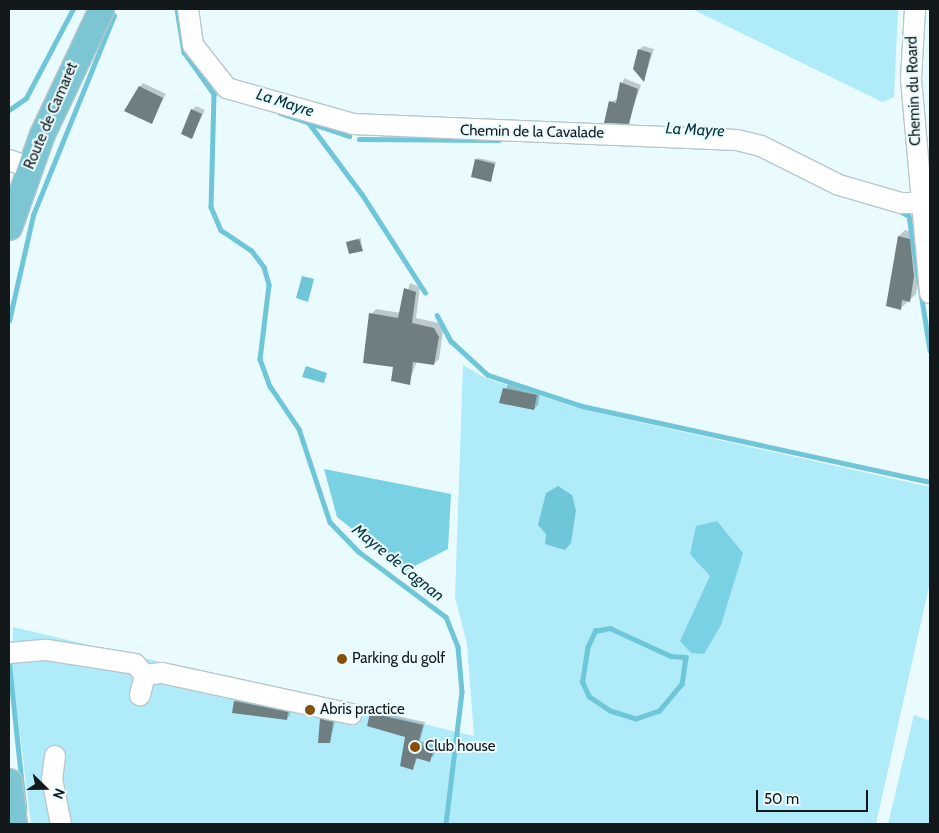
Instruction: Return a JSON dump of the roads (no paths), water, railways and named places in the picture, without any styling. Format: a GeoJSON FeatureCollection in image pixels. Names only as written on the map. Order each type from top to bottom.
{"type":"FeatureCollection","features":[{"type":"Feature","properties":{"kind":"main road","name":"Route de Camaret"},"geometry":{"type":"LineString","coordinates":[[9,228],[19,164],[101,9]]}},
{"type":"Feature","properties":{"kind":"main road"},"geometry":{"type":"LineString","coordinates":[[9,781],[14,824]]}},
{"type":"Feature","properties":{"kind":"street","name":"Chemin de la Cavalade"},"geometry":{"type":"LineString","coordinates":[[188,9],[193,45],[228,88],[353,124],[720,138],[761,146],[839,185],[901,204],[920,203]]}},
{"type":"Feature","properties":{"kind":"street","name":"Chemin du Roard"},"geometry":{"type":"LineString","coordinates":[[915,9],[911,79],[920,203],[930,293]]}},
{"type":"Feature","properties":{"kind":"street"},"geometry":{"type":"LineString","coordinates":[[9,653],[48,650],[135,664],[145,675]]}},
{"type":"Feature","properties":{"kind":"street"},"geometry":{"type":"LineString","coordinates":[[145,675],[162,673],[352,714]]}},
{"type":"Feature","properties":{"kind":"street"},"geometry":{"type":"LineString","coordinates":[[140,695],[145,675]]}},
{"type":"Feature","properties":{"kind":"street"},"geometry":{"type":"LineString","coordinates":[[55,756],[52,779],[61,824]]}},
{"type":"Feature","properties":{"kind":"waterway"},"geometry":{"type":"LineString","coordinates":[[9,110],[26,98],[73,9]]}},
{"type":"Feature","properties":{"kind":"waterway","name":"Mayre de Cagnan"},"geometry":{"type":"LineString","coordinates":[[177,9],[184,52],[214,94],[211,207],[221,230],[252,251],[264,267],[269,285],[260,359],[270,386],[299,429],[330,522],[358,551],[446,617],[458,647],[462,692],[446,824]]}},
{"type":"Feature","properties":{"kind":"waterway"},"geometry":{"type":"LineString","coordinates":[[9,321],[33,215],[114,16]]}},
{"type":"Feature","properties":{"kind":"waterway","name":"La Mayre"},"geometry":{"type":"LineString","coordinates":[[280,113],[349,136]]}},
{"type":"Feature","properties":{"kind":"waterway"},"geometry":{"type":"LineString","coordinates":[[309,123],[362,194],[425,292]]}},
{"type":"Feature","properties":{"kind":"waterway","name":"La Mayre"},"geometry":{"type":"LineString","coordinates":[[359,139],[499,140]]}},
{"type":"Feature","properties":{"kind":"waterway","name":"La Mayre"},"geometry":{"type":"LineString","coordinates":[[900,211],[909,216],[930,350]]}},
{"type":"Feature","properties":{"kind":"waterway"},"geometry":{"type":"LineString","coordinates":[[437,315],[451,341],[488,375],[582,406],[930,482]]}},
{"type":"Feature","properties":{"kind":"waterway"},"geometry":{"type":"LineString","coordinates":[[610,628],[671,656],[686,657],[682,684],[659,711],[636,719],[610,711],[589,697],[582,682],[588,646],[595,631],[610,628]]}},
{"type":"Feature","properties":{"kind":"waterway"},"geometry":{"type":"LineString","coordinates":[[9,659],[25,810]]}},
{"type":"Feature","properties":{"kind":"place","name":"Parking du golf"},"geometry":{"type":"Point","coordinates":[342,659]}},
{"type":"Feature","properties":{"kind":"place","name":"Abris practice"},"geometry":{"type":"Point","coordinates":[310,710]}},
{"type":"Feature","properties":{"kind":"place","name":"Club house"},"geometry":{"type":"Point","coordinates":[415,747]}}]}
